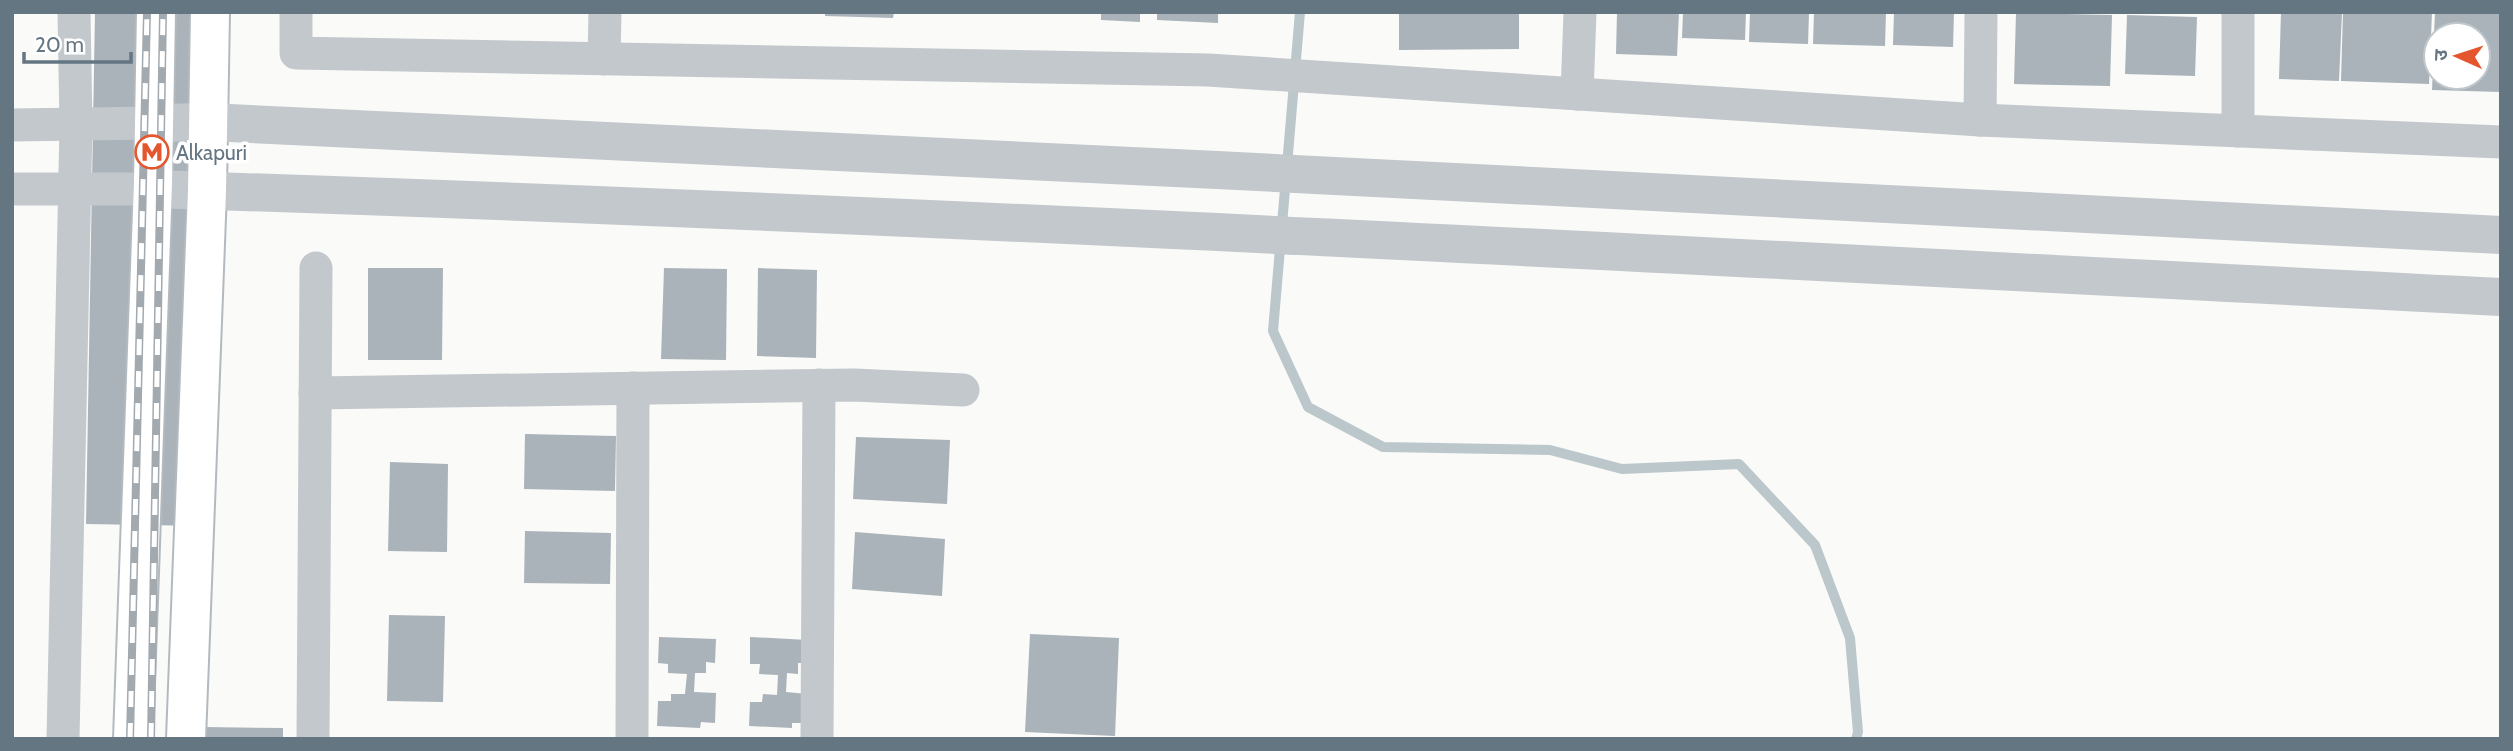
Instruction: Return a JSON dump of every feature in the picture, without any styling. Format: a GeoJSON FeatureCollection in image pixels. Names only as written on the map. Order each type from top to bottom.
{"type":"FeatureCollection","features":[{"type":"Feature","properties":{"kind":"main road"},"geometry":{"type":"LineString","coordinates":[[133,739],[153,189],[156,12]]}},
{"type":"Feature","properties":{"kind":"main road"},"geometry":{"type":"LineString","coordinates":[[186,739],[207,191],[209,12]]}},
{"type":"Feature","properties":{"kind":"street"},"geometry":{"type":"LineString","coordinates":[[62,739],[76,125],[75,12]]}},
{"type":"Feature","properties":{"kind":"street"},"geometry":{"type":"LineString","coordinates":[[296,12],[296,53],[1208,70],[1980,120],[2501,142]]}},
{"type":"Feature","properties":{"kind":"street"},"geometry":{"type":"LineString","coordinates":[[604,60],[605,12]]}},
{"type":"Feature","properties":{"kind":"street"},"geometry":{"type":"LineString","coordinates":[[1577,94],[1580,12]]}},
{"type":"Feature","properties":{"kind":"street"},"geometry":{"type":"LineString","coordinates":[[1980,120],[1981,12]]}},
{"type":"Feature","properties":{"kind":"street"},"geometry":{"type":"LineString","coordinates":[[2238,12],[2238,131]]}},
{"type":"Feature","properties":{"kind":"street"},"geometry":{"type":"LineString","coordinates":[[12,125],[208,122],[1347,176],[2501,235]]}},
{"type":"Feature","properties":{"kind":"street"},"geometry":{"type":"LineString","coordinates":[[12,189],[313,193],[1209,231],[2501,297]]}},
{"type":"Feature","properties":{"kind":"street"},"geometry":{"type":"LineString","coordinates":[[313,739],[316,268]]}},
{"type":"Feature","properties":{"kind":"street"},"geometry":{"type":"LineString","coordinates":[[315,393],[820,385],[963,390]]}},
{"type":"Feature","properties":{"kind":"street"},"geometry":{"type":"LineString","coordinates":[[817,739],[820,385]]}},
{"type":"Feature","properties":{"kind":"street"},"geometry":{"type":"LineString","coordinates":[[632,739],[633,388]]}},
{"type":"Feature","properties":{"kind":"building"},"geometry":{"type":"Polygon","coordinates":[[[95,12],[211,12],[203,526],[86,524],[95,12]]]}},
{"type":"Feature","properties":{"kind":"building"},"geometry":{"type":"Polygon","coordinates":[[[825,12],[894,12],[893,18],[825,16],[825,12]]]}},
{"type":"Feature","properties":{"kind":"building"},"geometry":{"type":"Polygon","coordinates":[[[1101,12],[1140,12],[1140,22],[1101,20],[1101,12]]]}},
{"type":"Feature","properties":{"kind":"building"},"geometry":{"type":"Polygon","coordinates":[[[1157,12],[1218,12],[1218,23],[1157,20],[1157,12]]]}},
{"type":"Feature","properties":{"kind":"building"},"geometry":{"type":"Polygon","coordinates":[[[1399,12],[1519,12],[1519,49],[1399,50],[1399,12]]]}},
{"type":"Feature","properties":{"kind":"building"},"geometry":{"type":"Polygon","coordinates":[[[1617,12],[1679,12],[1677,56],[1616,54],[1617,12]]]}},
{"type":"Feature","properties":{"kind":"building"},"geometry":{"type":"Polygon","coordinates":[[[1683,12],[1746,12],[1745,40],[1682,38],[1683,12]]]}},
{"type":"Feature","properties":{"kind":"building"},"geometry":{"type":"Polygon","coordinates":[[[1750,12],[1809,12],[1808,44],[1749,42],[1750,12]]]}},
{"type":"Feature","properties":{"kind":"building"},"geometry":{"type":"Polygon","coordinates":[[[1814,12],[1886,12],[1885,46],[1813,44],[1814,12]]]}},
{"type":"Feature","properties":{"kind":"building"},"geometry":{"type":"Polygon","coordinates":[[[1894,12],[1954,12],[1953,47],[1893,45],[1894,12]]]}},
{"type":"Feature","properties":{"kind":"building"},"geometry":{"type":"Polygon","coordinates":[[[2281,12],[2342,12],[2339,81],[2279,79],[2281,12]]]}},
{"type":"Feature","properties":{"kind":"building"},"geometry":{"type":"Polygon","coordinates":[[[2343,12],[2432,12],[2432,21],[2422,21],[2422,84],[2341,81],[2343,12]]]}},
{"type":"Feature","properties":{"kind":"building"},"geometry":{"type":"Polygon","coordinates":[[[2435,12],[2501,12],[2501,92],[2466,91],[2492,91],[2492,21],[2435,21],[2435,12]]]}},
{"type":"Feature","properties":{"kind":"building"},"geometry":{"type":"Polygon","coordinates":[[[2016,13],[2112,15],[2110,86],[2014,84],[2016,13]]]}},
{"type":"Feature","properties":{"kind":"building"},"geometry":{"type":"Polygon","coordinates":[[[2127,15],[2197,17],[2195,76],[2125,74],[2127,15]]]}},
{"type":"Feature","properties":{"kind":"building"},"geometry":{"type":"Polygon","coordinates":[[[368,268],[443,268],[442,360],[368,360],[368,268]]]}},
{"type":"Feature","properties":{"kind":"building"},"geometry":{"type":"Polygon","coordinates":[[[664,268],[727,269],[726,360],[661,359],[664,268]]]}},
{"type":"Feature","properties":{"kind":"building"},"geometry":{"type":"Polygon","coordinates":[[[758,268],[817,270],[816,358],[757,356],[758,268]]]}},
{"type":"Feature","properties":{"kind":"building"},"geometry":{"type":"Polygon","coordinates":[[[525,434],[616,436],[615,491],[524,489],[525,434]]]}},
{"type":"Feature","properties":{"kind":"building"},"geometry":{"type":"Polygon","coordinates":[[[856,437],[950,440],[947,504],[853,499],[856,437]]]}},
{"type":"Feature","properties":{"kind":"building"},"geometry":{"type":"Polygon","coordinates":[[[390,462],[448,464],[447,552],[388,551],[390,462]]]}},
{"type":"Feature","properties":{"kind":"building"},"geometry":{"type":"Polygon","coordinates":[[[525,531],[611,533],[610,584],[524,583],[525,531]]]}},
{"type":"Feature","properties":{"kind":"building"},"geometry":{"type":"Polygon","coordinates":[[[855,532],[945,539],[942,596],[852,589],[855,532]]]}},
{"type":"Feature","properties":{"kind":"building"},"geometry":{"type":"Polygon","coordinates":[[[389,615],[445,616],[443,702],[387,701],[389,615]]]}},
{"type":"Feature","properties":{"kind":"building"},"geometry":{"type":"Polygon","coordinates":[[[1030,634],[1119,638],[1115,736],[1025,732],[1030,634]]]}},
{"type":"Feature","properties":{"kind":"building"},"geometry":{"type":"Polygon","coordinates":[[[659,637],[716,639],[715,663],[706,662],[706,673],[695,673],[694,692],[716,693],[715,723],[701,722],[700,728],[657,726],[658,701],[671,701],[671,694],[685,694],[687,674],[668,673],[668,664],[658,663],[659,637]]]}},
{"type":"Feature","properties":{"kind":"building"},"geometry":{"type":"Polygon","coordinates":[[[750,637],[808,640],[807,663],[798,663],[798,674],[787,673],[786,692],[807,694],[807,723],[792,723],[792,728],[749,726],[750,702],[762,702],[763,694],[777,695],[778,675],[759,674],[760,664],[750,664],[750,637]]]}},
{"type":"Feature","properties":{"kind":"building"},"geometry":{"type":"Polygon","coordinates":[[[203,727],[283,728],[283,739],[202,739],[203,727]]]}},
{"type":"Feature","properties":{"kind":"waterway"},"geometry":{"type":"LineString","coordinates":[[1300,12],[1273,331],[1308,407],[1383,447],[1550,450],[1622,469],[1739,464],[1815,545],[1850,638],[1858,732],[1856,739]]}},
{"type":"Feature","properties":{"kind":"railway"},"geometry":{"type":"LineString","coordinates":[[130,739],[147,12]]}},
{"type":"Feature","properties":{"kind":"railway"},"geometry":{"type":"LineString","coordinates":[[151,739],[163,12]]}},
{"type":"Feature","properties":{"kind":"place","name":"Alkapuri"},"geometry":{"type":"Point","coordinates":[152,152]}}]}
